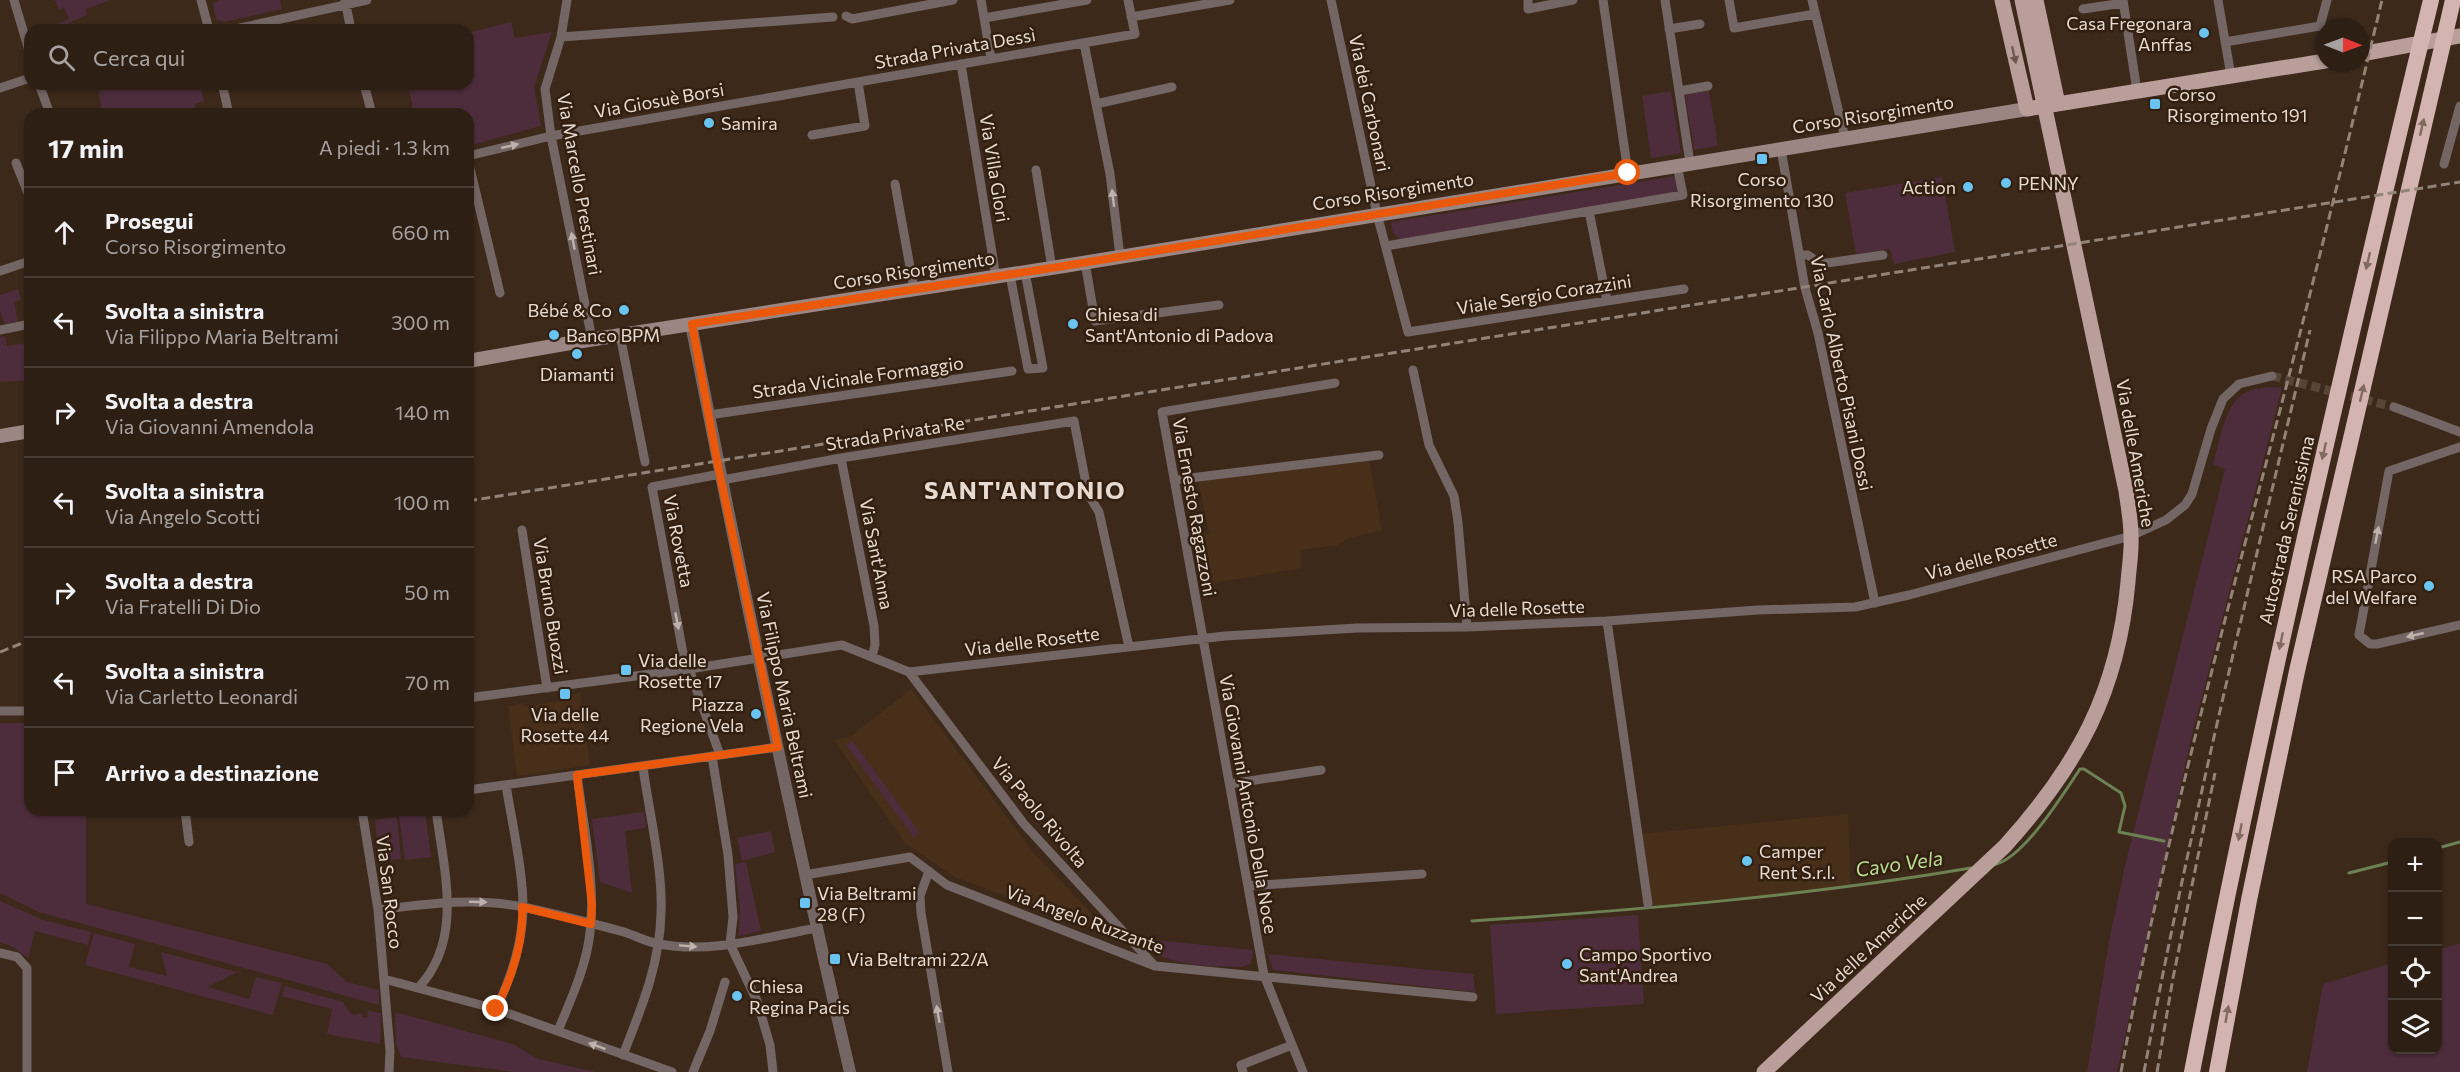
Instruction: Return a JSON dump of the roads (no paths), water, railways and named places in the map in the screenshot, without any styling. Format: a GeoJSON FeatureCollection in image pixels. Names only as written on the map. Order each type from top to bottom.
{"type":"FeatureCollection","features":[{"type":"Feature","properties":{"kind":"highway","name":"Autostrada Serenissima"},"geometry":{"type":"LineString","coordinates":[[2192,1072],[2252,777],[2381,204],[2431,0]]}},
{"type":"Feature","properties":{"kind":"highway"},"geometry":{"type":"LineString","coordinates":[[2217,1072],[2251,889],[2297,671],[2438,62],[2453,32],[2453,0]]}},
{"type":"Feature","properties":{"kind":"highway"},"geometry":{"type":"LineString","coordinates":[[2263,891],[2349,486],[2354,429]]}},
{"type":"Feature","properties":{"kind":"main road"},"geometry":{"type":"LineString","coordinates":[[2002,0],[2027,109]]}},
{"type":"Feature","properties":{"kind":"main road","name":"Via delle Americhe"},"geometry":{"type":"LineString","coordinates":[[1764,1072],[2005,846],[2048,797],[2075,756],[2097,710],[2115,659],[2125,611],[2132,536],[2126,491],[2022,0]]}},
{"type":"Feature","properties":{"kind":"main road"},"geometry":{"type":"LineString","coordinates":[[2036,0],[2058,104]]}},
{"type":"Feature","properties":{"kind":"main road"},"geometry":{"type":"LineString","coordinates":[[2370,52],[2453,32]]}},
{"type":"Feature","properties":{"kind":"main road","name":"Corso Risorgimento"},"geometry":{"type":"LineString","coordinates":[[474,360],[592,339],[1003,276],[2316,62]]}},
{"type":"Feature","properties":{"kind":"main road"},"geometry":{"type":"LineString","coordinates":[[0,436],[24,432]]}},
{"type":"Feature","properties":{"kind":"street"},"geometry":{"type":"LineString","coordinates":[[14,0],[24,34]]}},
{"type":"Feature","properties":{"kind":"street"},"geometry":{"type":"LineString","coordinates":[[201,0],[207,24]]}},
{"type":"Feature","properties":{"kind":"street"},"geometry":{"type":"LineString","coordinates":[[255,24],[345,2],[367,0]]}},
{"type":"Feature","properties":{"kind":"street","name":"Via Marcello Prestinari"},"geometry":{"type":"LineString","coordinates":[[567,0],[561,37],[545,89],[551,136],[592,339]]}},
{"type":"Feature","properties":{"kind":"street"},"geometry":{"type":"LineString","coordinates":[[846,16],[852,20],[953,0]]}},
{"type":"Feature","properties":{"kind":"street"},"geometry":{"type":"LineString","coordinates":[[981,0],[991,59]]}},
{"type":"Feature","properties":{"kind":"street"},"geometry":{"type":"LineString","coordinates":[[984,18],[1087,0]]}},
{"type":"Feature","properties":{"kind":"street"},"geometry":{"type":"LineString","coordinates":[[1128,0],[1131,17],[1230,0]]}},
{"type":"Feature","properties":{"kind":"street","name":"Via dei Carbonari"},"geometry":{"type":"LineString","coordinates":[[1331,0],[1377,214],[1408,332]]}},
{"type":"Feature","properties":{"kind":"street"},"geometry":{"type":"LineString","coordinates":[[1528,0],[1528,9],[1573,0]]}},
{"type":"Feature","properties":{"kind":"street"},"geometry":{"type":"LineString","coordinates":[[1603,0],[1628,173]]}},
{"type":"Feature","properties":{"kind":"street"},"geometry":{"type":"LineString","coordinates":[[1386,246],[1683,195],[1684,164],[1679,91],[1665,0]]}},
{"type":"Feature","properties":{"kind":"street"},"geometry":{"type":"LineString","coordinates":[[1729,0],[1734,28],[1815,14]]}},
{"type":"Feature","properties":{"kind":"street"},"geometry":{"type":"LineString","coordinates":[[1812,0],[1845,138]]}},
{"type":"Feature","properties":{"kind":"street"},"geometry":{"type":"LineString","coordinates":[[2218,0],[2231,76]]}},
{"type":"Feature","properties":{"kind":"street"},"geometry":{"type":"LineString","coordinates":[[2225,42],[2320,26],[2327,0]]}},
{"type":"Feature","properties":{"kind":"street"},"geometry":{"type":"LineString","coordinates":[[345,2],[350,24]]}},
{"type":"Feature","properties":{"kind":"street"},"geometry":{"type":"LineString","coordinates":[[2083,9],[2123,2],[2137,91]]}},
{"type":"Feature","properties":{"kind":"street"},"geometry":{"type":"LineString","coordinates":[[561,37],[833,17]]}},
{"type":"Feature","properties":{"kind":"street","name":"Strada Privata Dessì"},"geometry":{"type":"LineString","coordinates":[[812,135],[865,126],[858,82],[1135,34],[1131,17]]}},
{"type":"Feature","properties":{"kind":"street"},"geometry":{"type":"LineString","coordinates":[[1669,29],[1700,24]]}},
{"type":"Feature","properties":{"kind":"street"},"geometry":{"type":"LineString","coordinates":[[1084,43],[1110,174],[1120,256]]}},
{"type":"Feature","properties":{"kind":"street","name":"Via Villa Glori"},"geometry":{"type":"LineString","coordinates":[[961,64],[1003,276],[1028,369],[1043,368],[1025,272]]}},
{"type":"Feature","properties":{"kind":"street"},"geometry":{"type":"LineString","coordinates":[[0,88],[24,80]]}},
{"type":"Feature","properties":{"kind":"street","name":"Via Giosuè Borsi"},"geometry":{"type":"LineString","coordinates":[[474,156],[551,136],[858,82]]}},
{"type":"Feature","properties":{"kind":"street"},"geometry":{"type":"LineString","coordinates":[[1679,91],[1708,86]]}},
{"type":"Feature","properties":{"kind":"street"},"geometry":{"type":"LineString","coordinates":[[1096,104],[1172,87]]}},
{"type":"Feature","properties":{"kind":"street"},"geometry":{"type":"LineString","coordinates":[[41,90],[48,108]]}},
{"type":"Feature","properties":{"kind":"street"},"geometry":{"type":"LineString","coordinates":[[223,90],[228,108]]}},
{"type":"Feature","properties":{"kind":"street"},"geometry":{"type":"LineString","coordinates":[[366,90],[370,108]]}},
{"type":"Feature","properties":{"kind":"street"},"geometry":{"type":"LineString","coordinates":[[2444,164],[2460,106]]}},
{"type":"Feature","properties":{"kind":"street"},"geometry":{"type":"LineString","coordinates":[[2449,144],[2460,143]]}},
{"type":"Feature","properties":{"kind":"street","name":"Via Carlo Alberto Pisani Dossi"},"geometry":{"type":"LineString","coordinates":[[1781,149],[1809,304],[1818,333],[1875,603]]}},
{"type":"Feature","properties":{"kind":"street"},"geometry":{"type":"LineString","coordinates":[[16,163],[24,183]]}},
{"type":"Feature","properties":{"kind":"street"},"geometry":{"type":"LineString","coordinates":[[1036,170],[1052,268]]}},
{"type":"Feature","properties":{"kind":"street"},"geometry":{"type":"LineString","coordinates":[[474,183],[500,293]]}},
{"type":"Feature","properties":{"kind":"street"},"geometry":{"type":"LineString","coordinates":[[895,183],[914,289]]}},
{"type":"Feature","properties":{"kind":"street"},"geometry":{"type":"LineString","coordinates":[[1589,211],[1607,301]]}},
{"type":"Feature","properties":{"kind":"street"},"geometry":{"type":"LineString","coordinates":[[1800,255],[1808,255],[1820,264],[1883,255]]}},
{"type":"Feature","properties":{"kind":"street"},"geometry":{"type":"LineString","coordinates":[[1085,262],[1095,321],[1219,304]]}},
{"type":"Feature","properties":{"kind":"street"},"geometry":{"type":"LineString","coordinates":[[0,271],[24,263]]}},
{"type":"Feature","properties":{"kind":"street","name":"Viale Sergio Corazzini"},"geometry":{"type":"LineString","coordinates":[[1408,332],[1684,289]]}},
{"type":"Feature","properties":{"kind":"street","name":"Via Filippo Maria Beltrami"},"geometry":{"type":"LineString","coordinates":[[692,324],[759,659],[850,1072]]}},
{"type":"Feature","properties":{"kind":"street"},"geometry":{"type":"LineString","coordinates":[[0,330],[24,325]]}},
{"type":"Feature","properties":{"kind":"street"},"geometry":{"type":"LineString","coordinates":[[620,335],[645,462]]}},
{"type":"Feature","properties":{"kind":"street"},"geometry":{"type":"LineString","coordinates":[[1413,370],[1429,445],[1454,496],[1467,627]]}},
{"type":"Feature","properties":{"kind":"street","name":"Strada Vicinale Formaggio"},"geometry":{"type":"LineString","coordinates":[[709,415],[1012,371]]}},
{"type":"Feature","properties":{"kind":"street","name":"Via delle Rosette"},"geometry":{"type":"LineString","coordinates":[[474,697],[759,659],[842,645],[909,672],[1202,639],[1357,628],[1467,627],[1607,621],[1758,610],[1855,607],[2132,536],[2166,520],[2188,499],[2223,399],[2239,384],[2272,376]]}},
{"type":"Feature","properties":{"kind":"street","name":"Via Ernesto Ragazzoni"},"geometry":{"type":"LineString","coordinates":[[1202,639],[1162,412],[1335,383]]}},
{"type":"Feature","properties":{"kind":"street"},"geometry":{"type":"LineString","coordinates":[[2394,407],[2460,432]]}},
{"type":"Feature","properties":{"kind":"street","name":"Strada Privata Re"},"geometry":{"type":"LineString","coordinates":[[721,477],[1074,421],[1088,494],[1099,512],[1129,647]]}},
{"type":"Feature","properties":{"kind":"street"},"geometry":{"type":"LineString","coordinates":[[2460,447],[2389,471],[2359,635],[2370,644],[2377,644],[2460,625]]}},
{"type":"Feature","properties":{"kind":"street"},"geometry":{"type":"LineString","coordinates":[[1174,480],[1379,455]]}},
{"type":"Feature","properties":{"kind":"street","name":"Via Sant'Anna"},"geometry":{"type":"LineString","coordinates":[[841,458],[874,626],[875,645],[872,657]]}},
{"type":"Feature","properties":{"kind":"street","name":"Via Rovetta"},"geometry":{"type":"LineString","coordinates":[[688,669],[652,487],[721,477]]}},
{"type":"Feature","properties":{"kind":"street","name":"Via Bruno Buozzi"},"geometry":{"type":"LineString","coordinates":[[522,530],[547,688]]}},
{"type":"Feature","properties":{"kind":"street","name":"Via delle Rosette"},"geometry":{"type":"LineString","coordinates":[[1607,621],[1648,904]]}},
{"type":"Feature","properties":{"kind":"street","name":"Via Giovanni Antonio Della Noce"},"geometry":{"type":"LineString","coordinates":[[1202,639],[1264,975],[1302,1072]]}},
{"type":"Feature","properties":{"kind":"street"},"geometry":{"type":"LineString","coordinates":[[688,669],[716,755],[733,917],[730,944],[757,1001],[770,1045],[773,1072]]}},
{"type":"Feature","properties":{"kind":"street","name":"Via Paolo Rivolta"},"geometry":{"type":"LineString","coordinates":[[909,672],[1024,824],[1155,966]]}},
{"type":"Feature","properties":{"kind":"street"},"geometry":{"type":"LineString","coordinates":[[0,711],[24,711]]}},
{"type":"Feature","properties":{"kind":"street"},"geometry":{"type":"LineString","coordinates":[[474,789],[778,747]]}},
{"type":"Feature","properties":{"kind":"street"},"geometry":{"type":"LineString","coordinates":[[623,1055],[646,995],[659,944],[662,914],[661,889],[643,767]]}},
{"type":"Feature","properties":{"kind":"street"},"geometry":{"type":"LineString","coordinates":[[1230,784],[1321,770]]}},
{"type":"Feature","properties":{"kind":"street"},"geometry":{"type":"LineString","coordinates":[[558,1031],[580,978],[591,924],[592,905],[577,775]]}},
{"type":"Feature","properties":{"kind":"street"},"geometry":{"type":"LineString","coordinates":[[496,1009],[508,984],[517,955],[523,922],[506,785]]}},
{"type":"Feature","properties":{"kind":"street"},"geometry":{"type":"LineString","coordinates":[[186,816],[189,842]]}},
{"type":"Feature","properties":{"kind":"street","name":"Via San Rocco"},"geometry":{"type":"LineString","coordinates":[[363,816],[378,910],[390,1051],[389,1072]]}},
{"type":"Feature","properties":{"kind":"street"},"geometry":{"type":"LineString","coordinates":[[418,988],[434,968],[442,949],[447,927],[448,901],[437,816]]}},
{"type":"Feature","properties":{"kind":"street","name":"Via Angelo Ruzzante"},"geometry":{"type":"LineString","coordinates":[[805,875],[910,857],[947,885],[1155,966],[1473,997]]}},
{"type":"Feature","properties":{"kind":"street"},"geometry":{"type":"LineString","coordinates":[[929,871],[920,896],[921,913],[948,1072]]}},
{"type":"Feature","properties":{"kind":"street"},"geometry":{"type":"LineString","coordinates":[[1248,886],[1422,874]]}},
{"type":"Feature","properties":{"kind":"street"},"geometry":{"type":"LineString","coordinates":[[378,910],[448,901],[488,902],[522,907],[659,944],[699,947],[730,944],[817,928]]}},
{"type":"Feature","properties":{"kind":"street"},"geometry":{"type":"LineString","coordinates":[[0,953],[16,957],[27,968],[27,1072]]}},
{"type":"Feature","properties":{"kind":"street"},"geometry":{"type":"LineString","coordinates":[[384,979],[496,1009],[672,1072]]}},
{"type":"Feature","properties":{"kind":"street"},"geometry":{"type":"LineString","coordinates":[[693,1072],[710,1031],[725,982]]}},
{"type":"Feature","properties":{"kind":"street"},"geometry":{"type":"LineString","coordinates":[[1243,1072],[1241,1065],[1292,1045]]}},
{"type":"Feature","properties":{"kind":"waterway","name":"Cavo Vela"},"geometry":{"type":"LineString","coordinates":[[1993,865],[2005,860],[2029,839],[2080,769],[2084,769],[2121,793],[2125,806],[2119,832],[2164,841]]}},
{"type":"Feature","properties":{"kind":"waterway","name":"Cavo Vela"},"geometry":{"type":"LineString","coordinates":[[2442,847],[2460,842]]}},
{"type":"Feature","properties":{"kind":"waterway","name":"Cavo Vela"},"geometry":{"type":"LineString","coordinates":[[2349,873],[2388,863]]}},
{"type":"Feature","properties":{"kind":"waterway","name":"Cavo Vela"},"geometry":{"type":"LineString","coordinates":[[1472,921],[1722,901],[1847,887],[1971,868]]}},
{"type":"Feature","properties":{"kind":"tunnel"},"geometry":{"type":"LineString","coordinates":[[2272,376],[2394,407]]}},
{"type":"Feature","properties":{"kind":"railway"},"geometry":{"type":"LineString","coordinates":[[2121,1072],[2174,824],[2306,311],[2382,0]]}},
{"type":"Feature","properties":{"kind":"railway"},"geometry":{"type":"LineString","coordinates":[[474,500],[2460,182]]}},
{"type":"Feature","properties":{"kind":"railway"},"geometry":{"type":"LineString","coordinates":[[2144,1072],[2201,793],[2310,330]]}},
{"type":"Feature","properties":{"kind":"railway"},"geometry":{"type":"LineString","coordinates":[[0,652],[24,642]]}},
{"type":"Feature","properties":{"kind":"railway"},"geometry":{"type":"LineString","coordinates":[[2157,1072],[2173,978],[2215,773]]}},
{"type":"Feature","properties":{"kind":"place","name":"Casa Fregonara Anffas"},"geometry":{"type":"Point","coordinates":[2204,33]}},
{"type":"Feature","properties":{"kind":"place","name":"Corso Risorgimento 191"},"geometry":{"type":"Point","coordinates":[2155,104]}},
{"type":"Feature","properties":{"kind":"place","name":"Samira"},"geometry":{"type":"Point","coordinates":[709,123]}},
{"type":"Feature","properties":{"kind":"place","name":"Corso Risorgimento 130"},"geometry":{"type":"Point","coordinates":[1762,159]}},
{"type":"Feature","properties":{"kind":"place","name":"PENNY"},"geometry":{"type":"Point","coordinates":[2006,183]}},
{"type":"Feature","properties":{"kind":"place","name":"Action"},"geometry":{"type":"Point","coordinates":[1968,187]}},
{"type":"Feature","properties":{"kind":"place","name":"Bébé & Co"},"geometry":{"type":"Point","coordinates":[624,310]}},
{"type":"Feature","properties":{"kind":"place","name":"Chiesa di Sant'Antonio di Padova"},"geometry":{"type":"Point","coordinates":[1073,324]}},
{"type":"Feature","properties":{"kind":"place","name":"Banco BPM"},"geometry":{"type":"Point","coordinates":[554,335]}},
{"type":"Feature","properties":{"kind":"place","name":"Diamanti"},"geometry":{"type":"Point","coordinates":[577,354]}},
{"type":"Feature","properties":{"kind":"place","name":"RSA Parco del Welfare"},"geometry":{"type":"Point","coordinates":[2429,586]}},
{"type":"Feature","properties":{"kind":"place","name":"Via delle Rosette 17"},"geometry":{"type":"Point","coordinates":[626,670]}},
{"type":"Feature","properties":{"kind":"place","name":"Via delle Rosette 44"},"geometry":{"type":"Point","coordinates":[565,694]}},
{"type":"Feature","properties":{"kind":"place","name":"Piazza Regione Vela"},"geometry":{"type":"Point","coordinates":[756,714]}},
{"type":"Feature","properties":{"kind":"place","name":"Camper Rent S.r.l."},"geometry":{"type":"Point","coordinates":[1747,861]}},
{"type":"Feature","properties":{"kind":"place","name":"Via Beltrami 28 (F)"},"geometry":{"type":"Point","coordinates":[805,903]}},
{"type":"Feature","properties":{"kind":"place","name":"Via Beltrami 22/A"},"geometry":{"type":"Point","coordinates":[835,959]}},
{"type":"Feature","properties":{"kind":"place","name":"Campo Sportivo Sant'Andrea"},"geometry":{"type":"Point","coordinates":[1567,964]}},
{"type":"Feature","properties":{"kind":"place","name":"Chiesa Regina Pacis"},"geometry":{"type":"Point","coordinates":[737,996]}},
{"type":"Feature","properties":{"kind":"district","name":"SANT'ANTONIO"},"geometry":{"type":"Point","coordinates":[1025,489]}}]}
